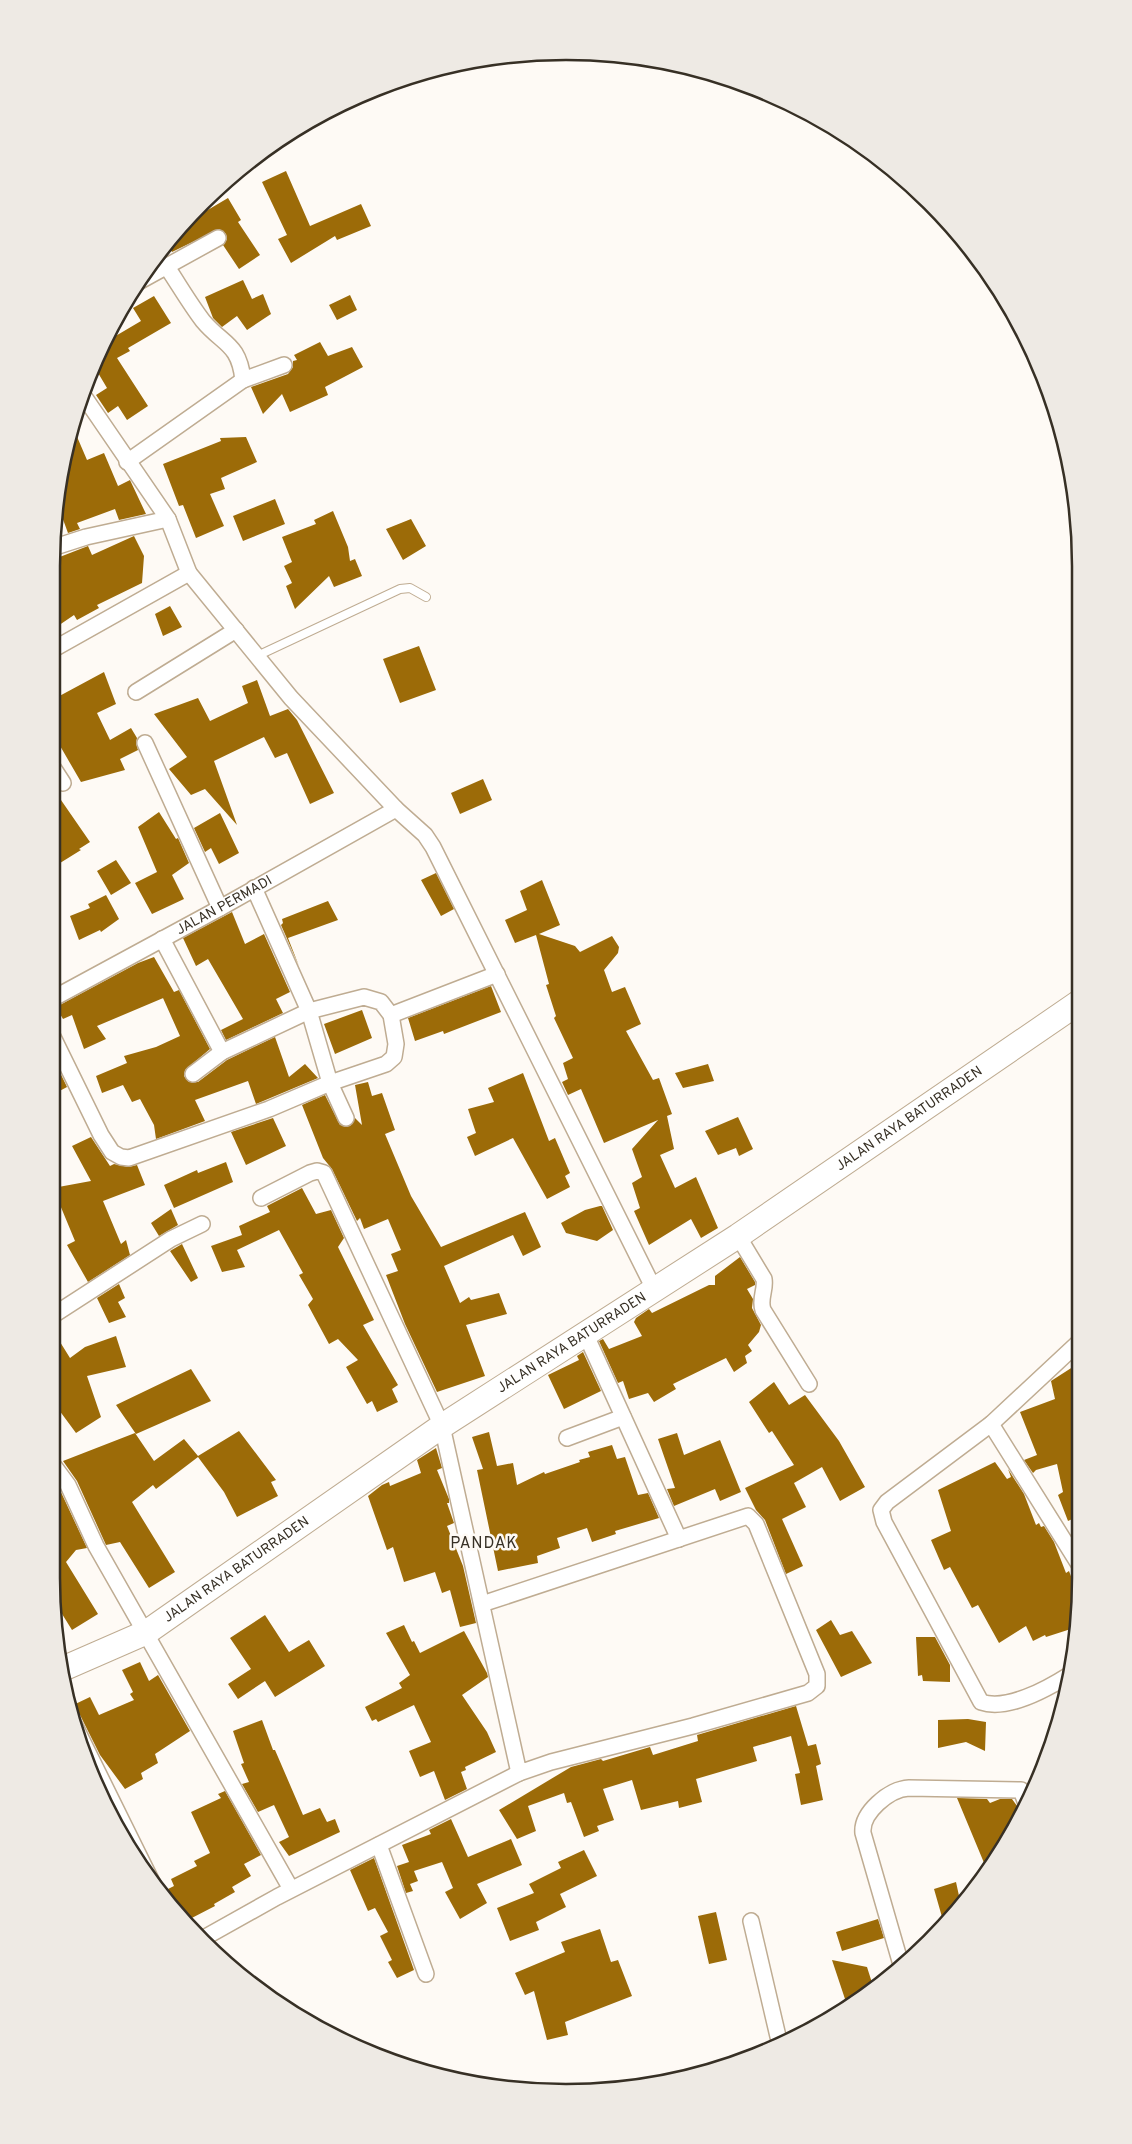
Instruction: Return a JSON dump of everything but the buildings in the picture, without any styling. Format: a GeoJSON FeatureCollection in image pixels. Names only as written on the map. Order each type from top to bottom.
{"type":"FeatureCollection","features":[{"type":"Feature","properties":{"kind":"main road","name":"JALAN RAYA BATURRADEN"},"geometry":{"type":"LineString","coordinates":[[68,1666],[147,1632],[442,1426],[654,1288],[738,1236],[1072,1007]]}},
{"type":"Feature","properties":{"kind":"street"},"geometry":{"type":"LineString","coordinates":[[153,274],[218,238]]}},
{"type":"Feature","properties":{"kind":"street"},"geometry":{"type":"LineString","coordinates":[[167,267],[204,323],[228,342],[242,368],[243,380]]}},
{"type":"Feature","properties":{"kind":"street"},"geometry":{"type":"LineString","coordinates":[[127,462],[243,380],[284,365]]}},
{"type":"Feature","properties":{"kind":"street"},"geometry":{"type":"LineString","coordinates":[[87,402],[127,462],[168,519],[189,573],[291,698],[396,809],[425,835],[433,846],[654,1288]]}},
{"type":"Feature","properties":{"kind":"street"},"geometry":{"type":"LineString","coordinates":[[61,545],[86,537],[168,519]]}},
{"type":"Feature","properties":{"kind":"street"},"geometry":{"type":"LineString","coordinates":[[60,646],[189,573]]}},
{"type":"Feature","properties":{"kind":"street"},"geometry":{"type":"LineString","coordinates":[[136,692],[236,630]]}},
{"type":"Feature","properties":{"kind":"street"},"geometry":{"type":"LineString","coordinates":[[144,743],[220,908]]}},
{"type":"Feature","properties":{"kind":"street"},"geometry":{"type":"LineString","coordinates":[[60,778],[63,783]]}},
{"type":"Feature","properties":{"kind":"street","name":"JALAN PERMADI"},"geometry":{"type":"LineString","coordinates":[[60,995],[220,908],[396,809]]}},
{"type":"Feature","properties":{"kind":"street"},"geometry":{"type":"LineString","coordinates":[[254,888],[309,1011],[330,1083],[346,1118]]}},
{"type":"Feature","properties":{"kind":"street"},"geometry":{"type":"LineString","coordinates":[[162,939],[222,1052]]}},
{"type":"Feature","properties":{"kind":"street"},"geometry":{"type":"LineString","coordinates":[[391,1015],[497,974]]}},
{"type":"Feature","properties":{"kind":"street"},"geometry":{"type":"LineString","coordinates":[[60,1051],[112,1152],[120,1157],[129,1158],[268,1109],[330,1083],[386,1064],[394,1056],[396,1044],[391,1015],[381,1002],[364,997],[309,1011],[222,1052],[193,1074]]}},
{"type":"Feature","properties":{"kind":"street"},"geometry":{"type":"LineString","coordinates":[[261,1198],[310,1173],[317,1171],[324,1173],[442,1426],[519,1773]]}},
{"type":"Feature","properties":{"kind":"street"},"geometry":{"type":"LineString","coordinates":[[60,1311],[171,1239],[202,1224]]}},
{"type":"Feature","properties":{"kind":"street"},"geometry":{"type":"LineString","coordinates":[[738,1236],[764,1279],[765,1285],[761,1299],[763,1310],[809,1384]]}},
{"type":"Feature","properties":{"kind":"street"},"geometry":{"type":"LineString","coordinates":[[585,1333],[679,1539]]}},
{"type":"Feature","properties":{"kind":"street"},"geometry":{"type":"LineString","coordinates":[[1061,1680],[1046,1690],[1002,1704],[991,1706],[982,1702],[881,1515],[887,1502],[991,1424],[1072,1349]]}},
{"type":"Feature","properties":{"kind":"street"},"geometry":{"type":"LineString","coordinates":[[567,1438],[623,1417]]}},
{"type":"Feature","properties":{"kind":"street"},"geometry":{"type":"LineString","coordinates":[[991,1424],[1072,1553]]}},
{"type":"Feature","properties":{"kind":"street"},"geometry":{"type":"LineString","coordinates":[[60,1474],[68,1485],[96,1546],[147,1632],[291,1889]]}},
{"type":"Feature","properties":{"kind":"street"},"geometry":{"type":"LineString","coordinates":[[208,1936],[291,1889],[519,1773],[551,1762],[693,1726],[808,1693],[817,1686],[817,1674],[754,1520],[748,1516],[482,1604]]}},
{"type":"Feature","properties":{"kind":"street"},"geometry":{"type":"LineString","coordinates":[[899,1959],[863,1833],[862,1825],[866,1816],[895,1790],[1026,1788]]}},
{"type":"Feature","properties":{"kind":"street"},"geometry":{"type":"LineString","coordinates":[[108,1794],[117,1811]]}},
{"type":"Feature","properties":{"kind":"street"},"geometry":{"type":"LineString","coordinates":[[379,1845],[426,1974]]}},
{"type":"Feature","properties":{"kind":"street"},"geometry":{"type":"LineString","coordinates":[[751,1921],[778,2037]]}},
{"type":"Feature","properties":{"kind":"lane"},"geometry":{"type":"LineString","coordinates":[[257,656],[400,589],[410,588],[426,597]]}},
{"type":"Feature","properties":{"kind":"district","name":"PANDAK"},"geometry":{"type":"Point","coordinates":[484,1544]}}]}
